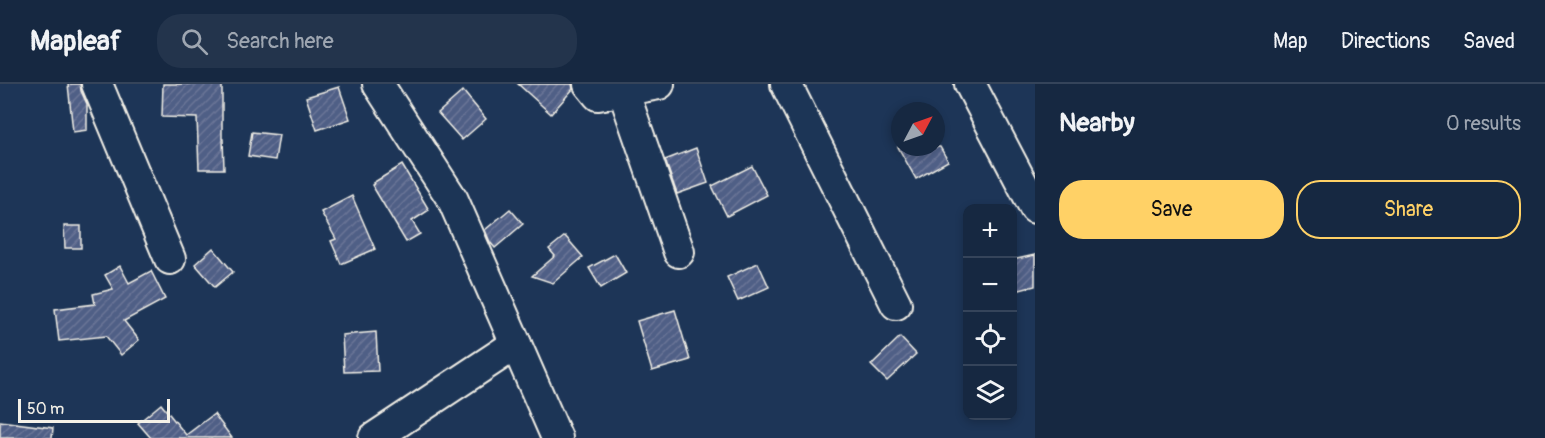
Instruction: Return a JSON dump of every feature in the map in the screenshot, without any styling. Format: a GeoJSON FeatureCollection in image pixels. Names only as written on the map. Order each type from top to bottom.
{"type":"FeatureCollection","features":[{"type":"Feature","properties":{"kind":"street"},"geometry":{"type":"LineString","coordinates":[[97,84],[170,258]]}},
{"type":"Feature","properties":{"kind":"street"},"geometry":{"type":"LineString","coordinates":[[378,84],[453,200],[557,438]]}},
{"type":"Feature","properties":{"kind":"street"},"geometry":{"type":"LineString","coordinates":[[589,84],[598,95],[659,84]]}},
{"type":"Feature","properties":{"kind":"street"},"geometry":{"type":"LineString","coordinates":[[786,84],[896,304]]}},
{"type":"Feature","properties":{"kind":"street"},"geometry":{"type":"LineString","coordinates":[[970,84],[1035,208]]}},
{"type":"Feature","properties":{"kind":"street"},"geometry":{"type":"LineString","coordinates":[[623,90],[679,252]]}},
{"type":"Feature","properties":{"kind":"street"},"geometry":{"type":"LineString","coordinates":[[374,438],[516,345]]}},
{"type":"Feature","properties":{"kind":"building"},"geometry":{"type":"Polygon","coordinates":[[[68,84],[80,84],[87,104],[87,130],[73,132],[68,84]]]}},
{"type":"Feature","properties":{"kind":"building"},"geometry":{"type":"Polygon","coordinates":[[[163,84],[222,84],[224,169],[199,169],[197,118],[162,117],[163,84]]]}},
{"type":"Feature","properties":{"kind":"building"},"geometry":{"type":"Polygon","coordinates":[[[518,84],[572,84],[573,89],[551,114],[518,84]]]}},
{"type":"Feature","properties":{"kind":"building"},"geometry":{"type":"Polygon","coordinates":[[[339,87],[350,119],[317,130],[306,97],[339,87]]]}},
{"type":"Feature","properties":{"kind":"building"},"geometry":{"type":"Polygon","coordinates":[[[463,91],[486,119],[462,140],[438,113],[463,91]]]}},
{"type":"Feature","properties":{"kind":"building"},"geometry":{"type":"Polygon","coordinates":[[[252,132],[279,135],[275,160],[248,156],[252,132]]]}},
{"type":"Feature","properties":{"kind":"building"},"geometry":{"type":"Polygon","coordinates":[[[696,148],[708,183],[677,194],[665,160],[696,148]]]}},
{"type":"Feature","properties":{"kind":"building"},"geometry":{"type":"Polygon","coordinates":[[[903,156],[945,156],[948,161],[916,179],[903,156]]]}},
{"type":"Feature","properties":{"kind":"building"},"geometry":{"type":"Polygon","coordinates":[[[402,165],[429,210],[412,221],[420,234],[406,242],[372,185],[402,165]]]}},
{"type":"Feature","properties":{"kind":"building"},"geometry":{"type":"Polygon","coordinates":[[[752,166],[767,195],[727,216],[712,186],[752,166]]]}},
{"type":"Feature","properties":{"kind":"building"},"geometry":{"type":"Polygon","coordinates":[[[352,196],[375,249],[341,264],[331,241],[336,239],[321,212],[352,196]]]}},
{"type":"Feature","properties":{"kind":"building"},"geometry":{"type":"Polygon","coordinates":[[[510,209],[523,224],[495,248],[485,230],[510,209]]]}},
{"type":"Feature","properties":{"kind":"building"},"geometry":{"type":"Polygon","coordinates":[[[64,226],[81,226],[81,248],[65,248],[64,226]]]}},
{"type":"Feature","properties":{"kind":"building"},"geometry":{"type":"Polygon","coordinates":[[[565,236],[583,257],[553,283],[532,276],[555,256],[549,249],[565,236]]]}},
{"type":"Feature","properties":{"kind":"building"},"geometry":{"type":"Polygon","coordinates":[[[213,248],[233,272],[215,287],[195,264],[213,248]]]}},
{"type":"Feature","properties":{"kind":"building"},"geometry":{"type":"Polygon","coordinates":[[[615,254],[626,273],[601,288],[589,268],[615,254]]]}},
{"type":"Feature","properties":{"kind":"building"},"geometry":{"type":"Polygon","coordinates":[[[1035,255],[1035,286],[1017,291],[1017,259],[1035,255]]]}},
{"type":"Feature","properties":{"kind":"building"},"geometry":{"type":"Polygon","coordinates":[[[758,263],[769,287],[738,301],[727,277],[758,263]]]}},
{"type":"Feature","properties":{"kind":"building"},"geometry":{"type":"Polygon","coordinates":[[[120,266],[129,283],[151,271],[165,299],[124,321],[139,340],[121,355],[106,336],[59,341],[55,309],[95,304],[93,294],[113,289],[105,275],[120,266]]]}},
{"type":"Feature","properties":{"kind":"building"},"geometry":{"type":"Polygon","coordinates":[[[675,310],[690,360],[652,371],[637,321],[675,310]]]}},
{"type":"Feature","properties":{"kind":"building"},"geometry":{"type":"Polygon","coordinates":[[[376,332],[378,371],[344,372],[342,335],[376,332]]]}},
{"type":"Feature","properties":{"kind":"building"},"geometry":{"type":"Polygon","coordinates":[[[900,337],[916,354],[887,381],[871,365],[900,337]]]}},
{"type":"Feature","properties":{"kind":"building"},"geometry":{"type":"Polygon","coordinates":[[[161,404],[186,435],[214,414],[232,438],[151,438],[138,423],[161,404]]]}},
{"type":"Feature","properties":{"kind":"building"},"geometry":{"type":"Polygon","coordinates":[[[0,421],[53,428],[52,438],[0,438],[0,421]]]}}]}
